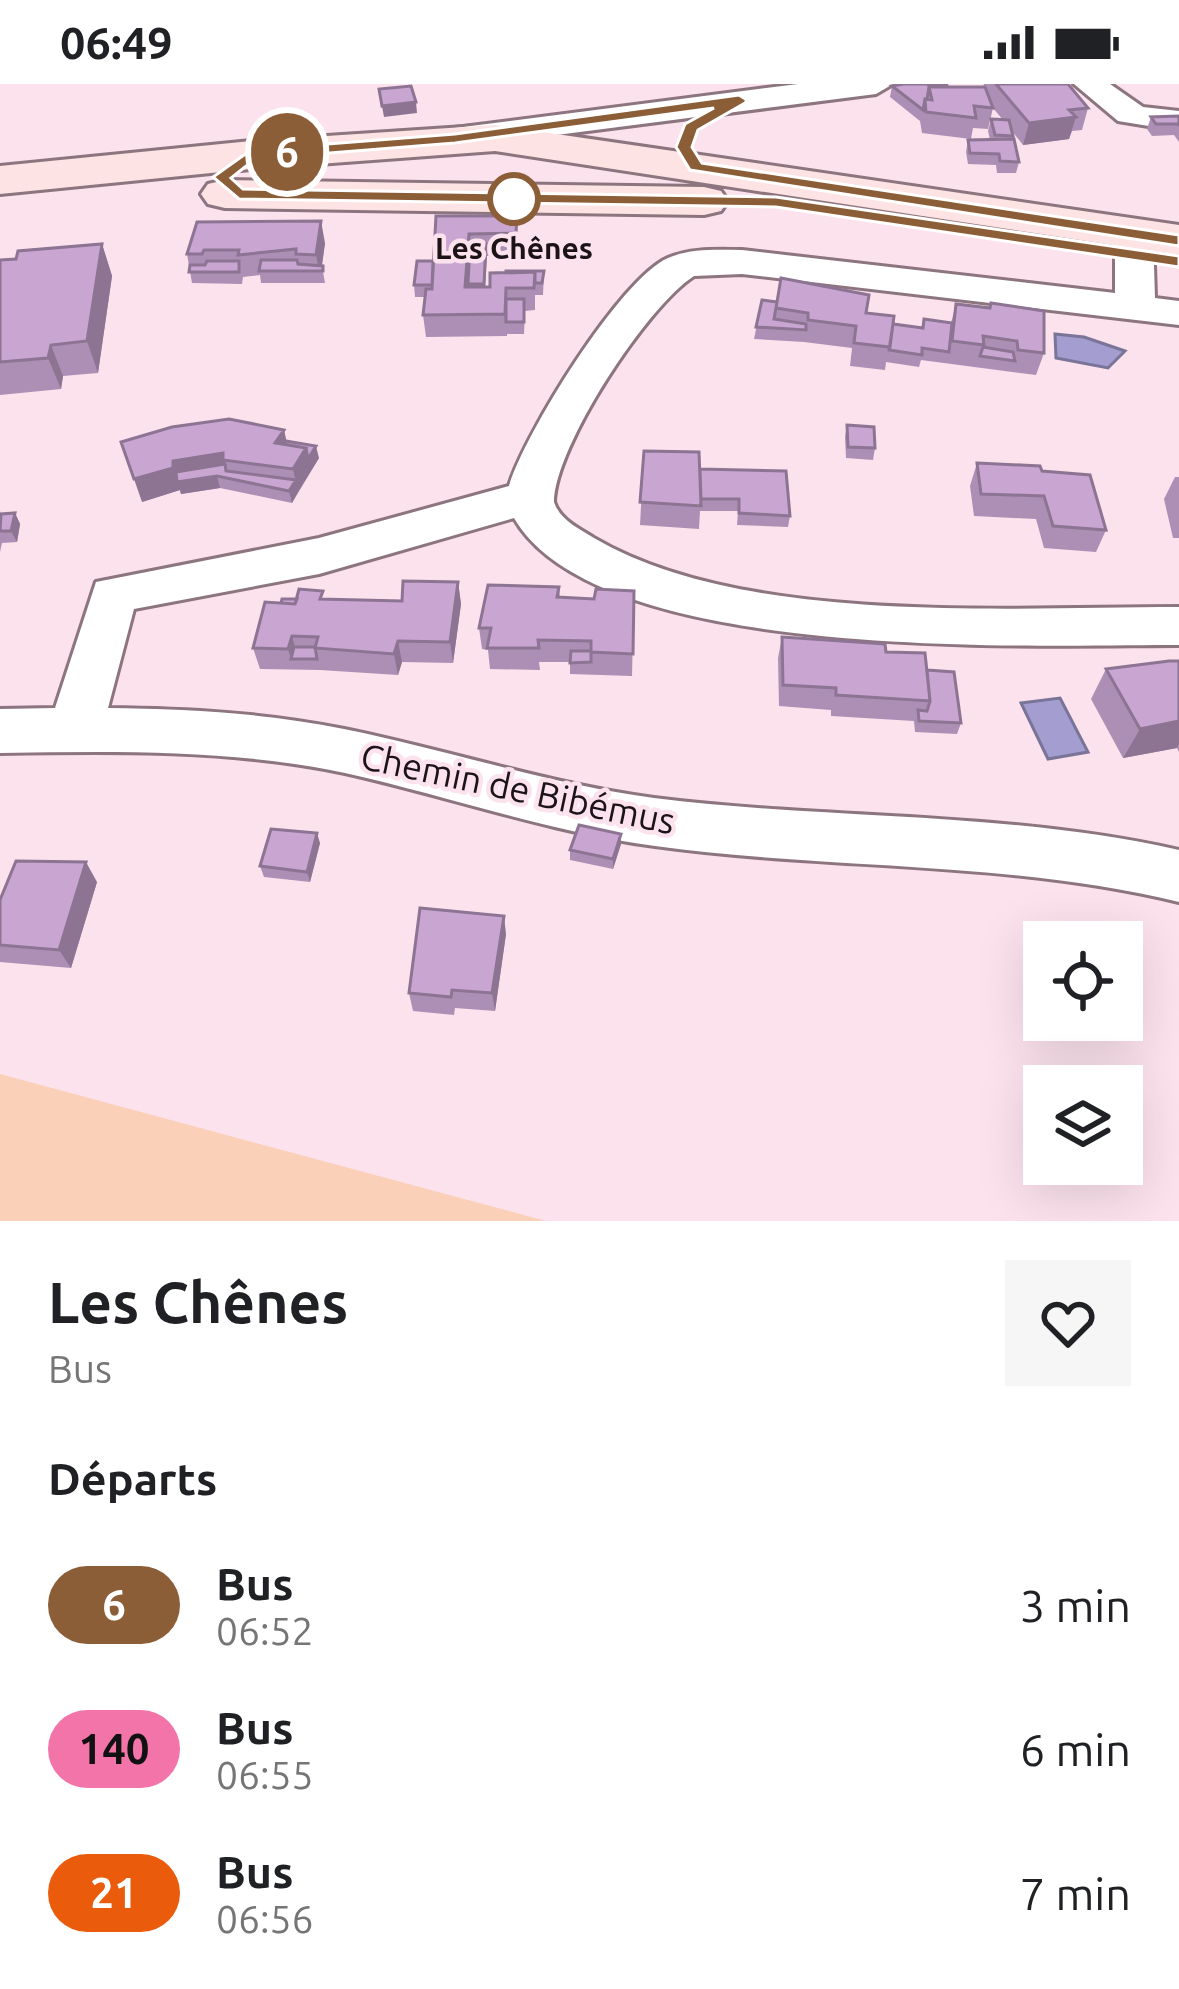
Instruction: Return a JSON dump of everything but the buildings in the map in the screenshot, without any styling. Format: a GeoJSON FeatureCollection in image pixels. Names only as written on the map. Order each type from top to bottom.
{"type":"FeatureCollection","features":[{"type":"Feature","properties":{"kind":"main road"},"geometry":{"type":"LineString","coordinates":[[245,175],[455,139],[495,138],[696,167],[1156,248]]}},
{"type":"Feature","properties":{"kind":"main road"},"geometry":{"type":"LineString","coordinates":[[569,200],[588,173],[579,149]]}},
{"type":"Feature","properties":{"kind":"main road"},"geometry":{"type":"LineString","coordinates":[[569,200],[634,158]]}},
{"type":"Feature","properties":{"kind":"main road"},"geometry":{"type":"LineString","coordinates":[[0,182],[245,175],[569,200],[776,202],[1156,248]]}},
{"type":"Feature","properties":{"kind":"street"},"geometry":{"type":"LineString","coordinates":[[455,139],[876,84]]}},
{"type":"Feature","properties":{"kind":"street"},"geometry":{"type":"LineString","coordinates":[[1091,84],[1116,110],[1141,122],[1179,121]]}},
{"type":"Feature","properties":{"kind":"street"},"geometry":{"type":"LineString","coordinates":[[696,167],[684,147],[691,128],[739,100]]}},
{"type":"Feature","properties":{"kind":"street"},"geometry":{"type":"LineString","coordinates":[[634,158],[701,104]]}},
{"type":"Feature","properties":{"kind":"street"},"geometry":{"type":"LineString","coordinates":[[1136,308],[1156,248]]}},
{"type":"Feature","properties":{"kind":"street"},"geometry":{"type":"LineString","coordinates":[[1179,313],[742,262],[693,262],[656,284],[577,394],[547,447],[530,497],[537,521],[572,550],[617,573],[710,602],[831,618],[1179,626]]}},
{"type":"Feature","properties":{"kind":"street"},"geometry":{"type":"LineString","coordinates":[[76,730],[113,595],[319,556],[530,497]]}},
{"type":"Feature","properties":{"kind":"street","name":"Chemin de Bibémus"},"geometry":{"type":"LineString","coordinates":[[0,731],[195,732],[286,742],[653,822],[1027,850],[1179,875]]}},
{"type":"Feature","properties":{"kind":"shaded area"},"geometry":{"type":"Polygon","coordinates":[[[1055,334],[1084,337],[1125,351],[1108,368],[1056,358],[1055,334]]]}},
{"type":"Feature","properties":{"kind":"shaded area"},"geometry":{"type":"Polygon","coordinates":[[[1060,698],[1088,752],[1048,759],[1021,703],[1060,698]]]}},
{"type":"Feature","properties":{"kind":"shaded area"},"geometry":{"type":"Polygon","coordinates":[[[0,1074],[546,1221],[0,1221],[0,1074]]]}},
{"type":"Feature","properties":{"kind":"bus line","name":"6"},"geometry":{"type":"LineString","coordinates":[[1179,241],[696,167],[684,147],[691,128],[739,100],[455,139],[251,155],[221,177],[239,194],[776,202],[1179,261]]}},
{"type":"Feature","properties":{"kind":"place","name":"Les Chênes"},"geometry":{"type":"Point","coordinates":[514,199]}}]}
